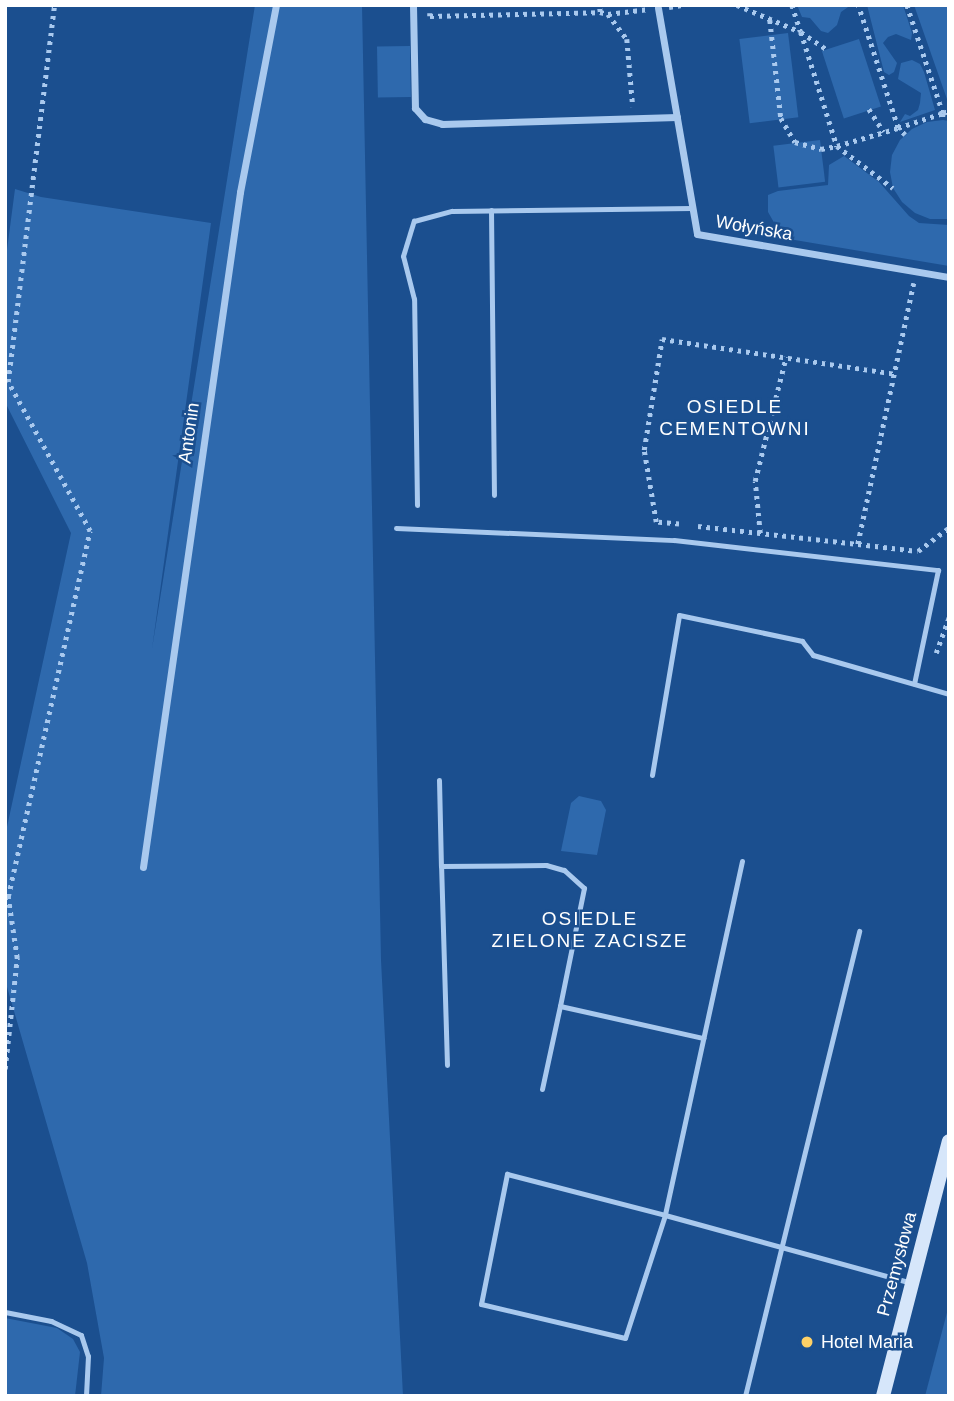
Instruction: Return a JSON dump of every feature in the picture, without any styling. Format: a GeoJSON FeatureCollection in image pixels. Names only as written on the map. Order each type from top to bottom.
{"type":"FeatureCollection","features":[{"type":"Feature","properties":{"kind":"main road","name":"Przemysłowa"},"geometry":{"type":"LineString","coordinates":[[883,1396],[949,1141]]}},
{"type":"Feature","properties":{"kind":"street","name":"Antonin"},"geometry":{"type":"LineString","coordinates":[[143,867],[240,192],[276,5]]}},
{"type":"Feature","properties":{"kind":"street"},"geometry":{"type":"LineString","coordinates":[[413,5],[415,108],[425,119],[442,124],[677,117]]}},
{"type":"Feature","properties":{"kind":"street","name":"Wołyńska"},"geometry":{"type":"LineString","coordinates":[[658,8],[696,234],[949,277]]}},
{"type":"Feature","properties":{"kind":"lane"},"geometry":{"type":"LineString","coordinates":[[417,505],[414,299],[403,256],[414,221],[453,211],[692,208]]}},
{"type":"Feature","properties":{"kind":"lane"},"geometry":{"type":"LineString","coordinates":[[491,210],[494,495]]}},
{"type":"Feature","properties":{"kind":"lane"},"geometry":{"type":"LineString","coordinates":[[397,528],[674,540],[938,570],[914,684]]}},
{"type":"Feature","properties":{"kind":"lane"},"geometry":{"type":"LineString","coordinates":[[652,775],[679,615],[802,640],[813,655],[949,694]]}},
{"type":"Feature","properties":{"kind":"lane"},"geometry":{"type":"LineString","coordinates":[[439,780],[447,1065]]}},
{"type":"Feature","properties":{"kind":"lane"},"geometry":{"type":"LineString","coordinates":[[742,861],[665,1215],[625,1338],[481,1304],[507,1174],[665,1215],[912,1283]]}},
{"type":"Feature","properties":{"kind":"lane"},"geometry":{"type":"LineString","coordinates":[[441,866],[545,865],[576,878],[584,888],[542,1089]]}},
{"type":"Feature","properties":{"kind":"lane"},"geometry":{"type":"LineString","coordinates":[[746,1396],[859,931]]}},
{"type":"Feature","properties":{"kind":"lane"},"geometry":{"type":"LineString","coordinates":[[560,1006],[703,1038]]}},
{"type":"Feature","properties":{"kind":"lane"},"geometry":{"type":"LineString","coordinates":[[5,1312],[51,1321],[81,1335],[88,1356],[86,1396]]}},
{"type":"Feature","properties":{"kind":"path"},"geometry":{"type":"LineString","coordinates":[[5,1069],[17,958],[8,897],[90,531],[8,382],[54,5]]}},
{"type":"Feature","properties":{"kind":"path"},"geometry":{"type":"LineString","coordinates":[[429,5],[430,16],[608,14],[658,8]]}},
{"type":"Feature","properties":{"kind":"path"},"geometry":{"type":"LineString","coordinates":[[599,5],[600,12]]}},
{"type":"Feature","properties":{"kind":"path"},"geometry":{"type":"LineString","coordinates":[[737,5],[801,32],[826,49]]}},
{"type":"Feature","properties":{"kind":"path"},"geometry":{"type":"LineString","coordinates":[[792,5],[837,146],[893,188]]}},
{"type":"Feature","properties":{"kind":"path"},"geometry":{"type":"LineString","coordinates":[[858,5],[898,128],[905,135]]}},
{"type":"Feature","properties":{"kind":"path"},"geometry":{"type":"LineString","coordinates":[[907,5],[946,112],[943,120]]}},
{"type":"Feature","properties":{"kind":"path"},"geometry":{"type":"LineString","coordinates":[[608,14],[627,39],[634,118]]}},
{"type":"Feature","properties":{"kind":"path"},"geometry":{"type":"LineString","coordinates":[[770,19],[781,118],[795,142],[821,149],[837,146],[946,112]]}},
{"type":"Feature","properties":{"kind":"path"},"geometry":{"type":"LineString","coordinates":[[869,109],[884,132]]}},
{"type":"Feature","properties":{"kind":"path"},"geometry":{"type":"LineString","coordinates":[[858,544],[916,272]]}},
{"type":"Feature","properties":{"kind":"path"},"geometry":{"type":"LineString","coordinates":[[682,525],[656,522],[644,450],[662,339],[895,374]]}},
{"type":"Feature","properties":{"kind":"path"},"geometry":{"type":"LineString","coordinates":[[760,533],[755,481],[786,357]]}},
{"type":"Feature","properties":{"kind":"path"},"geometry":{"type":"LineString","coordinates":[[695,526],[918,551],[949,528]]}},
{"type":"Feature","properties":{"kind":"path"},"geometry":{"type":"LineString","coordinates":[[933,663],[949,617]]}},
{"type":"Feature","properties":{"kind":"shaded area"},"geometry":{"type":"Polygon","coordinates":[[[255,5],[362,5],[381,960],[403,1396],[101,1396],[104,1358],[87,1263],[5,980],[5,836],[71,533],[5,402],[5,265],[15,189],[41,197],[211,223],[152,649],[255,5]]]}},
{"type":"Feature","properties":{"kind":"shaded area"},"geometry":{"type":"Polygon","coordinates":[[[797,5],[851,5],[841,12],[837,25],[828,33],[821,31],[810,18],[802,17],[797,5]]]}},
{"type":"Feature","properties":{"kind":"shaded area"},"geometry":{"type":"Polygon","coordinates":[[[867,5],[903,5],[912,33],[911,40],[896,34],[883,43],[897,63],[894,72],[889,75],[884,72],[867,5]]]}},
{"type":"Feature","properties":{"kind":"shaded area"},"geometry":{"type":"Polygon","coordinates":[[[914,5],[949,5],[948,102],[914,5]]]}},
{"type":"Feature","properties":{"kind":"shaded area"},"geometry":{"type":"Polygon","coordinates":[[[788,33],[798,117],[750,123],[739,39],[788,33]]]}},
{"type":"Feature","properties":{"kind":"shaded area"},"geometry":{"type":"Polygon","coordinates":[[[859,39],[881,107],[844,119],[822,51],[859,39]]]}},
{"type":"Feature","properties":{"kind":"shaded area"},"geometry":{"type":"Polygon","coordinates":[[[410,46],[411,97],[378,98],[377,47],[410,46]]]}},
{"type":"Feature","properties":{"kind":"shaded area"},"geometry":{"type":"Polygon","coordinates":[[[912,60],[920,64],[924,72],[935,110],[900,122],[905,114],[910,116],[918,110],[920,103],[921,93],[898,79],[901,63],[912,60]]]}},
{"type":"Feature","properties":{"kind":"shaded area"},"geometry":{"type":"Polygon","coordinates":[[[949,121],[949,219],[930,219],[915,213],[902,202],[893,188],[890,172],[892,155],[900,140],[912,129],[927,122],[949,121]]]}},
{"type":"Feature","properties":{"kind":"shaded area"},"geometry":{"type":"Polygon","coordinates":[[[820,140],[825,182],[778,187],[773,146],[820,140]]]}},
{"type":"Feature","properties":{"kind":"shaded area"},"geometry":{"type":"Polygon","coordinates":[[[844,156],[879,182],[909,216],[919,223],[949,225],[949,266],[777,237],[776,226],[768,212],[768,195],[778,191],[828,185],[829,165],[844,156]]]}},
{"type":"Feature","properties":{"kind":"shaded area"},"geometry":{"type":"Polygon","coordinates":[[[579,796],[601,801],[606,810],[597,855],[561,851],[571,803],[579,796]]]}},
{"type":"Feature","properties":{"kind":"shaded area"},"geometry":{"type":"Polygon","coordinates":[[[949,1305],[949,1396],[925,1396],[949,1305]]]}},
{"type":"Feature","properties":{"kind":"shaded area"},"geometry":{"type":"Polygon","coordinates":[[[5,1318],[57,1328],[73,1339],[80,1352],[75,1396],[5,1396],[5,1318]]]}},
{"type":"Feature","properties":{"kind":"place","name":"Hotel Maria"},"geometry":{"type":"Point","coordinates":[807,1342]}},
{"type":"Feature","properties":{"kind":"district","name":"OSIEDLE CEMENTOWNI"},"geometry":{"type":"Point","coordinates":[735,418]}},
{"type":"Feature","properties":{"kind":"district","name":"OSIEDLE ZIELONE ZACISZE"},"geometry":{"type":"Point","coordinates":[590,930]}}]}
